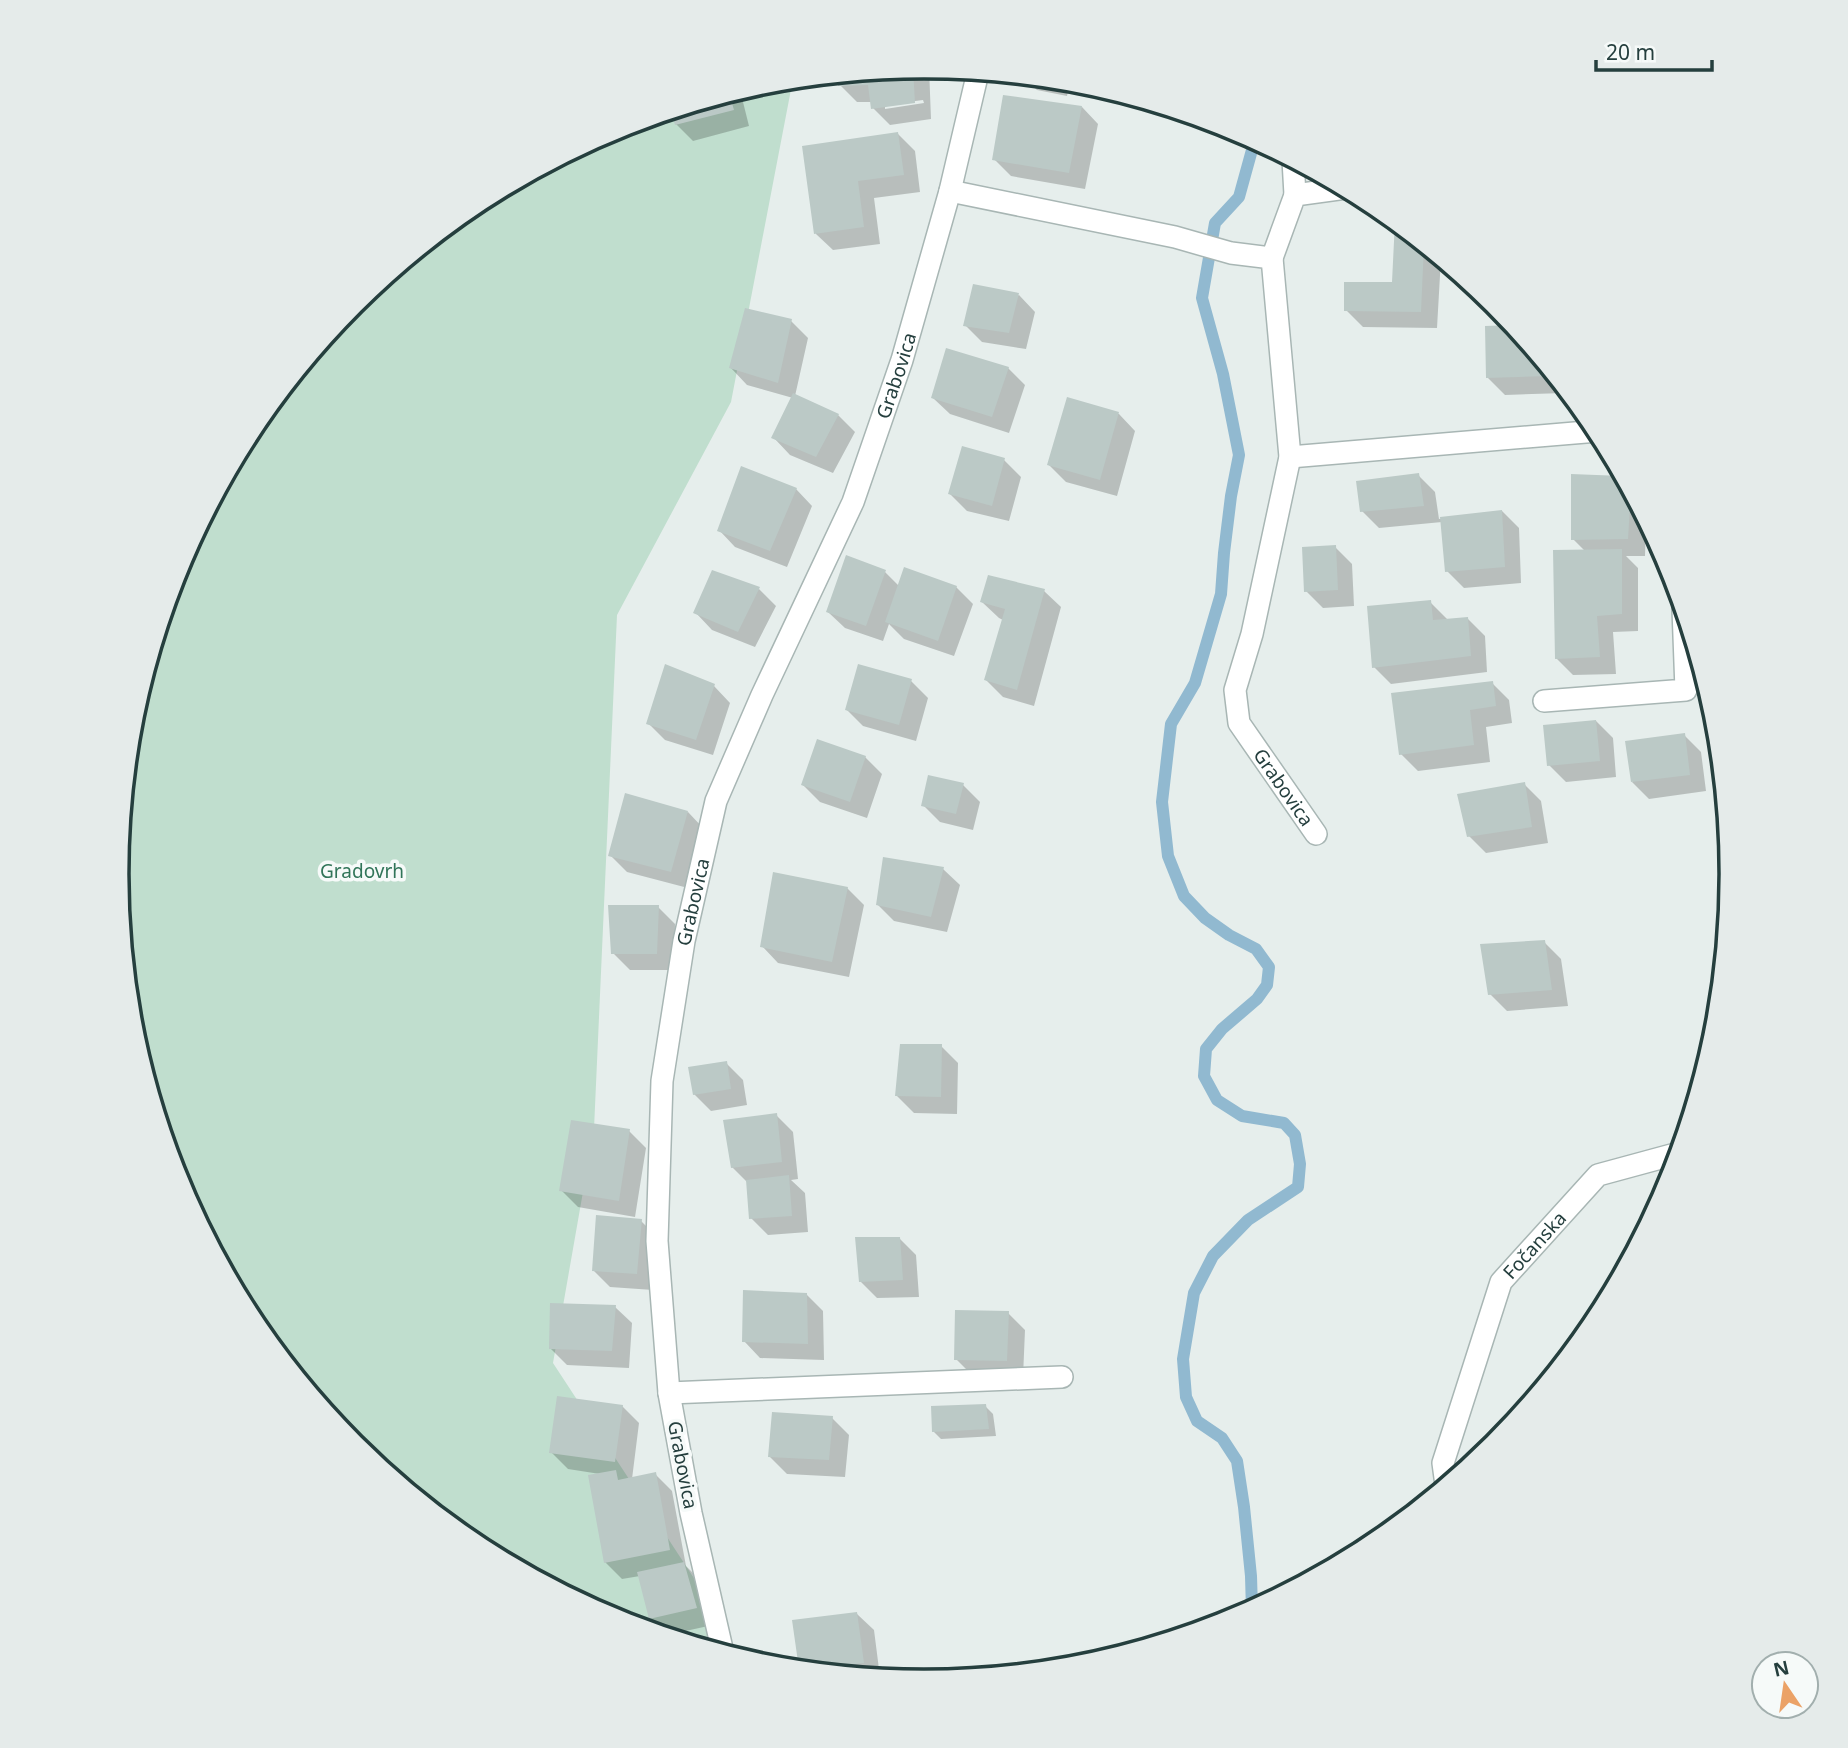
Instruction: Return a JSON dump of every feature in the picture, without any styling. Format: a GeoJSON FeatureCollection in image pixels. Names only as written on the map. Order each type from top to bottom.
{"type":"FeatureCollection","features":[{"type":"Feature","properties":{"kind":"street","name":"Grabovica"},"geometry":{"type":"LineString","coordinates":[[721,1643],[691,1513],[669,1393],[657,1241],[662,1081],[684,941],[716,801],[762,695],[853,502],[902,360],[950,191],[976,80]]}},
{"type":"Feature","properties":{"kind":"street","name":"Grabovica"},"geometry":{"type":"LineString","coordinates":[[1294,170],[1295,195],[1272,258],[1290,457],[1252,634],[1235,690],[1239,723],[1315,834]]}},
{"type":"Feature","properties":{"kind":"street"},"geometry":{"type":"LineString","coordinates":[[1295,195],[1330,190]]}},
{"type":"Feature","properties":{"kind":"street"},"geometry":{"type":"LineString","coordinates":[[950,191],[1175,237],[1231,254],[1272,258]]}},
{"type":"Feature","properties":{"kind":"street"},"geometry":{"type":"LineString","coordinates":[[1290,457],[1585,432]]}},
{"type":"Feature","properties":{"kind":"street"},"geometry":{"type":"LineString","coordinates":[[1544,701],[1686,690],[1685,644]]}},
{"type":"Feature","properties":{"kind":"street","name":"Fočanska"},"geometry":{"type":"LineString","coordinates":[[1445,1475],[1443,1463],[1501,1282],[1598,1175],[1667,1156]]}},
{"type":"Feature","properties":{"kind":"street"},"geometry":{"type":"LineString","coordinates":[[669,1393],[1062,1377]]}},
{"type":"Feature","properties":{"kind":"green space","name":"Gradovrh"},"geometry":{"type":"Polygon","coordinates":[[[791,91],[731,402],[617,615],[594,1129],[553,1363],[724,1624],[727,1644],[668,1627],[620,1609],[526,1563],[440,1505],[400,1472],[326,1398],[293,1358],[235,1272],[189,1178],[171,1130],[144,1029],[136,978],[130,926],[130,822],[144,719],[171,618],[189,570],[235,476],[293,390],[326,350],[400,276],[440,243],[526,185],[620,139],[668,121],[718,106],[791,91]]]}},
{"type":"Feature","properties":{"kind":"building"},"geometry":{"type":"Polygon","coordinates":[[[914,79],[915,103],[871,109],[868,85],[838,86],[872,80],[914,79]]]}},
{"type":"Feature","properties":{"kind":"building"},"geometry":{"type":"Polygon","coordinates":[[[1003,95],[1082,106],[1069,173],[992,160],[1003,95]]]}},
{"type":"Feature","properties":{"kind":"building"},"geometry":{"type":"Polygon","coordinates":[[[732,103],[734,110],[675,125],[673,119],[732,103]]]}},
{"type":"Feature","properties":{"kind":"building"},"geometry":{"type":"Polygon","coordinates":[[[898,132],[904,175],[858,181],[864,227],[814,234],[802,146],[898,132]]]}},
{"type":"Feature","properties":{"kind":"building"},"geometry":{"type":"Polygon","coordinates":[[[1394,233],[1424,256],[1421,312],[1344,311],[1344,282],[1392,282],[1394,233]]]}},
{"type":"Feature","properties":{"kind":"building"},"geometry":{"type":"Polygon","coordinates":[[[973,284],[1019,293],[1009,333],[963,326],[973,284]]]}},
{"type":"Feature","properties":{"kind":"building"},"geometry":{"type":"Polygon","coordinates":[[[745,308],[792,319],[778,383],[729,368],[745,308]]]}},
{"type":"Feature","properties":{"kind":"building"},"geometry":{"type":"Polygon","coordinates":[[[1485,326],[1499,326],[1544,376],[1486,378],[1485,326]]]}},
{"type":"Feature","properties":{"kind":"building"},"geometry":{"type":"Polygon","coordinates":[[[946,348],[1009,367],[992,417],[931,398],[946,348]]]}},
{"type":"Feature","properties":{"kind":"building"},"geometry":{"type":"Polygon","coordinates":[[[793,393],[839,414],[816,457],[771,438],[793,393]]]}},
{"type":"Feature","properties":{"kind":"building"},"geometry":{"type":"Polygon","coordinates":[[[1067,397],[1119,412],[1100,480],[1047,465],[1067,397]]]}},
{"type":"Feature","properties":{"kind":"building"},"geometry":{"type":"Polygon","coordinates":[[[962,446],[1005,458],[992,506],[948,494],[962,446]]]}},
{"type":"Feature","properties":{"kind":"building"},"geometry":{"type":"Polygon","coordinates":[[[741,466],[797,488],[770,551],[717,531],[741,466]]]}},
{"type":"Feature","properties":{"kind":"building"},"geometry":{"type":"Polygon","coordinates":[[[1419,473],[1424,506],[1360,512],[1356,481],[1419,473]]]}},
{"type":"Feature","properties":{"kind":"building"},"geometry":{"type":"Polygon","coordinates":[[[1571,474],[1613,476],[1630,508],[1628,539],[1571,540],[1571,474]]]}},
{"type":"Feature","properties":{"kind":"building"},"geometry":{"type":"Polygon","coordinates":[[[1502,510],[1505,567],[1445,572],[1440,517],[1502,510]]]}},
{"type":"Feature","properties":{"kind":"building"},"geometry":{"type":"Polygon","coordinates":[[[1336,545],[1338,590],[1304,592],[1302,547],[1336,545]]]}},
{"type":"Feature","properties":{"kind":"building"},"geometry":{"type":"Polygon","coordinates":[[[1622,549],[1622,614],[1597,616],[1600,657],[1555,659],[1553,550],[1622,549]]]}},
{"type":"Feature","properties":{"kind":"building"},"geometry":{"type":"Polygon","coordinates":[[[846,555],[886,570],[866,626],[826,612],[846,555]]]}},
{"type":"Feature","properties":{"kind":"building"},"geometry":{"type":"Polygon","coordinates":[[[904,567],[957,586],[938,641],[885,622],[904,567]]]}},
{"type":"Feature","properties":{"kind":"building"},"geometry":{"type":"Polygon","coordinates":[[[712,570],[760,587],[738,632],[693,613],[712,570]]]}},
{"type":"Feature","properties":{"kind":"building"},"geometry":{"type":"Polygon","coordinates":[[[988,575],[1045,589],[1017,690],[984,680],[1005,609],[980,602],[988,575]]]}},
{"type":"Feature","properties":{"kind":"building"},"geometry":{"type":"Polygon","coordinates":[[[1431,600],[1433,620],[1468,617],[1471,656],[1372,668],[1367,606],[1431,600]]]}},
{"type":"Feature","properties":{"kind":"building"},"geometry":{"type":"Polygon","coordinates":[[[665,664],[715,684],[696,740],[646,724],[665,664]]]}},
{"type":"Feature","properties":{"kind":"building"},"geometry":{"type":"Polygon","coordinates":[[[858,664],[912,679],[899,725],[845,710],[858,664]]]}},
{"type":"Feature","properties":{"kind":"building"},"geometry":{"type":"Polygon","coordinates":[[[1493,681],[1496,706],[1470,710],[1474,745],[1399,755],[1391,693],[1493,681]]]}},
{"type":"Feature","properties":{"kind":"building"},"geometry":{"type":"Polygon","coordinates":[[[1596,720],[1600,761],[1547,766],[1543,725],[1596,720]]]}},
{"type":"Feature","properties":{"kind":"building"},"geometry":{"type":"Polygon","coordinates":[[[1685,733],[1690,775],[1631,782],[1625,741],[1685,733]]]}},
{"type":"Feature","properties":{"kind":"building"},"geometry":{"type":"Polygon","coordinates":[[[817,739],[866,756],[850,802],[801,785],[817,739]]]}},
{"type":"Feature","properties":{"kind":"building"},"geometry":{"type":"Polygon","coordinates":[[[928,775],[964,783],[956,814],[921,806],[928,775]]]}},
{"type":"Feature","properties":{"kind":"building"},"geometry":{"type":"Polygon","coordinates":[[[1525,782],[1532,827],[1467,837],[1457,794],[1525,782]]]}},
{"type":"Feature","properties":{"kind":"building"},"geometry":{"type":"Polygon","coordinates":[[[625,793],[688,811],[671,872],[608,856],[625,793]]]}},
{"type":"Feature","properties":{"kind":"building"},"geometry":{"type":"Polygon","coordinates":[[[883,857],[944,867],[931,917],[876,905],[883,857]]]}},
{"type":"Feature","properties":{"kind":"building"},"geometry":{"type":"Polygon","coordinates":[[[773,872],[848,887],[832,962],[760,947],[773,872]]]}},
{"type":"Feature","properties":{"kind":"building"},"geometry":{"type":"Polygon","coordinates":[[[608,905],[659,905],[657,954],[611,954],[608,905]]]}},
{"type":"Feature","properties":{"kind":"building"},"geometry":{"type":"Polygon","coordinates":[[[1545,940],[1552,990],[1488,995],[1480,944],[1545,940]]]}},
{"type":"Feature","properties":{"kind":"building"},"geometry":{"type":"Polygon","coordinates":[[[900,1044],[942,1044],[941,1097],[895,1096],[900,1044]]]}},
{"type":"Feature","properties":{"kind":"building"},"geometry":{"type":"Polygon","coordinates":[[[727,1061],[731,1089],[693,1095],[688,1067],[727,1061]]]}},
{"type":"Feature","properties":{"kind":"building"},"geometry":{"type":"Polygon","coordinates":[[[777,1113],[782,1162],[731,1168],[723,1120],[777,1113]]]}},
{"type":"Feature","properties":{"kind":"building"},"geometry":{"type":"Polygon","coordinates":[[[571,1120],[630,1129],[619,1201],[559,1191],[571,1120]]]}},
{"type":"Feature","properties":{"kind":"building"},"geometry":{"type":"Polygon","coordinates":[[[789,1175],[792,1216],[749,1219],[746,1180],[789,1175]]]}},
{"type":"Feature","properties":{"kind":"building"},"geometry":{"type":"Polygon","coordinates":[[[596,1215],[642,1219],[637,1274],[592,1271],[596,1215]]]}},
{"type":"Feature","properties":{"kind":"building"},"geometry":{"type":"Polygon","coordinates":[[[855,1237],[900,1237],[903,1280],[859,1282],[855,1237]]]}},
{"type":"Feature","properties":{"kind":"building"},"geometry":{"type":"Polygon","coordinates":[[[743,1290],[807,1293],[808,1344],[742,1342],[743,1290]]]}},
{"type":"Feature","properties":{"kind":"building"},"geometry":{"type":"Polygon","coordinates":[[[550,1303],[616,1305],[612,1351],[549,1349],[550,1303]]]}},
{"type":"Feature","properties":{"kind":"building"},"geometry":{"type":"Polygon","coordinates":[[[955,1310],[1009,1311],[1007,1361],[954,1360],[955,1310]]]}},
{"type":"Feature","properties":{"kind":"building"},"geometry":{"type":"Polygon","coordinates":[[[557,1396],[623,1405],[615,1462],[549,1453],[557,1396]]]}},
{"type":"Feature","properties":{"kind":"building"},"geometry":{"type":"Polygon","coordinates":[[[986,1404],[989,1429],[932,1432],[931,1406],[986,1404]]]}},
{"type":"Feature","properties":{"kind":"building"},"geometry":{"type":"Polygon","coordinates":[[[772,1412],[833,1416],[829,1460],[768,1457],[772,1412]]]}},
{"type":"Feature","properties":{"kind":"building"},"geometry":{"type":"Polygon","coordinates":[[[616,1470],[618,1480],[656,1472],[670,1550],[604,1563],[588,1475],[616,1470]]]}},
{"type":"Feature","properties":{"kind":"building"},"geometry":{"type":"Polygon","coordinates":[[[684,1562],[697,1608],[649,1619],[637,1572],[684,1562]]]}},
{"type":"Feature","properties":{"kind":"building"},"geometry":{"type":"Polygon","coordinates":[[[857,1612],[864,1663],[847,1665],[797,1658],[792,1620],[857,1612]]]}},
{"type":"Feature","properties":{"kind":"waterway"},"geometry":{"type":"LineString","coordinates":[[1252,150],[1239,197],[1215,223],[1202,298],[1223,374],[1239,455],[1231,496],[1221,594],[1195,683],[1171,724],[1162,802],[1168,856],[1184,896],[1205,918],[1256,949],[1269,967],[1267,985],[1257,999],[1222,1029],[1206,1049],[1204,1076],[1217,1100],[1242,1116],[1284,1123],[1295,1135],[1300,1164],[1298,1187],[1248,1220],[1213,1256],[1194,1293],[1183,1359],[1186,1397],[1197,1421],[1222,1438],[1237,1461],[1252,1598]]}}]}
